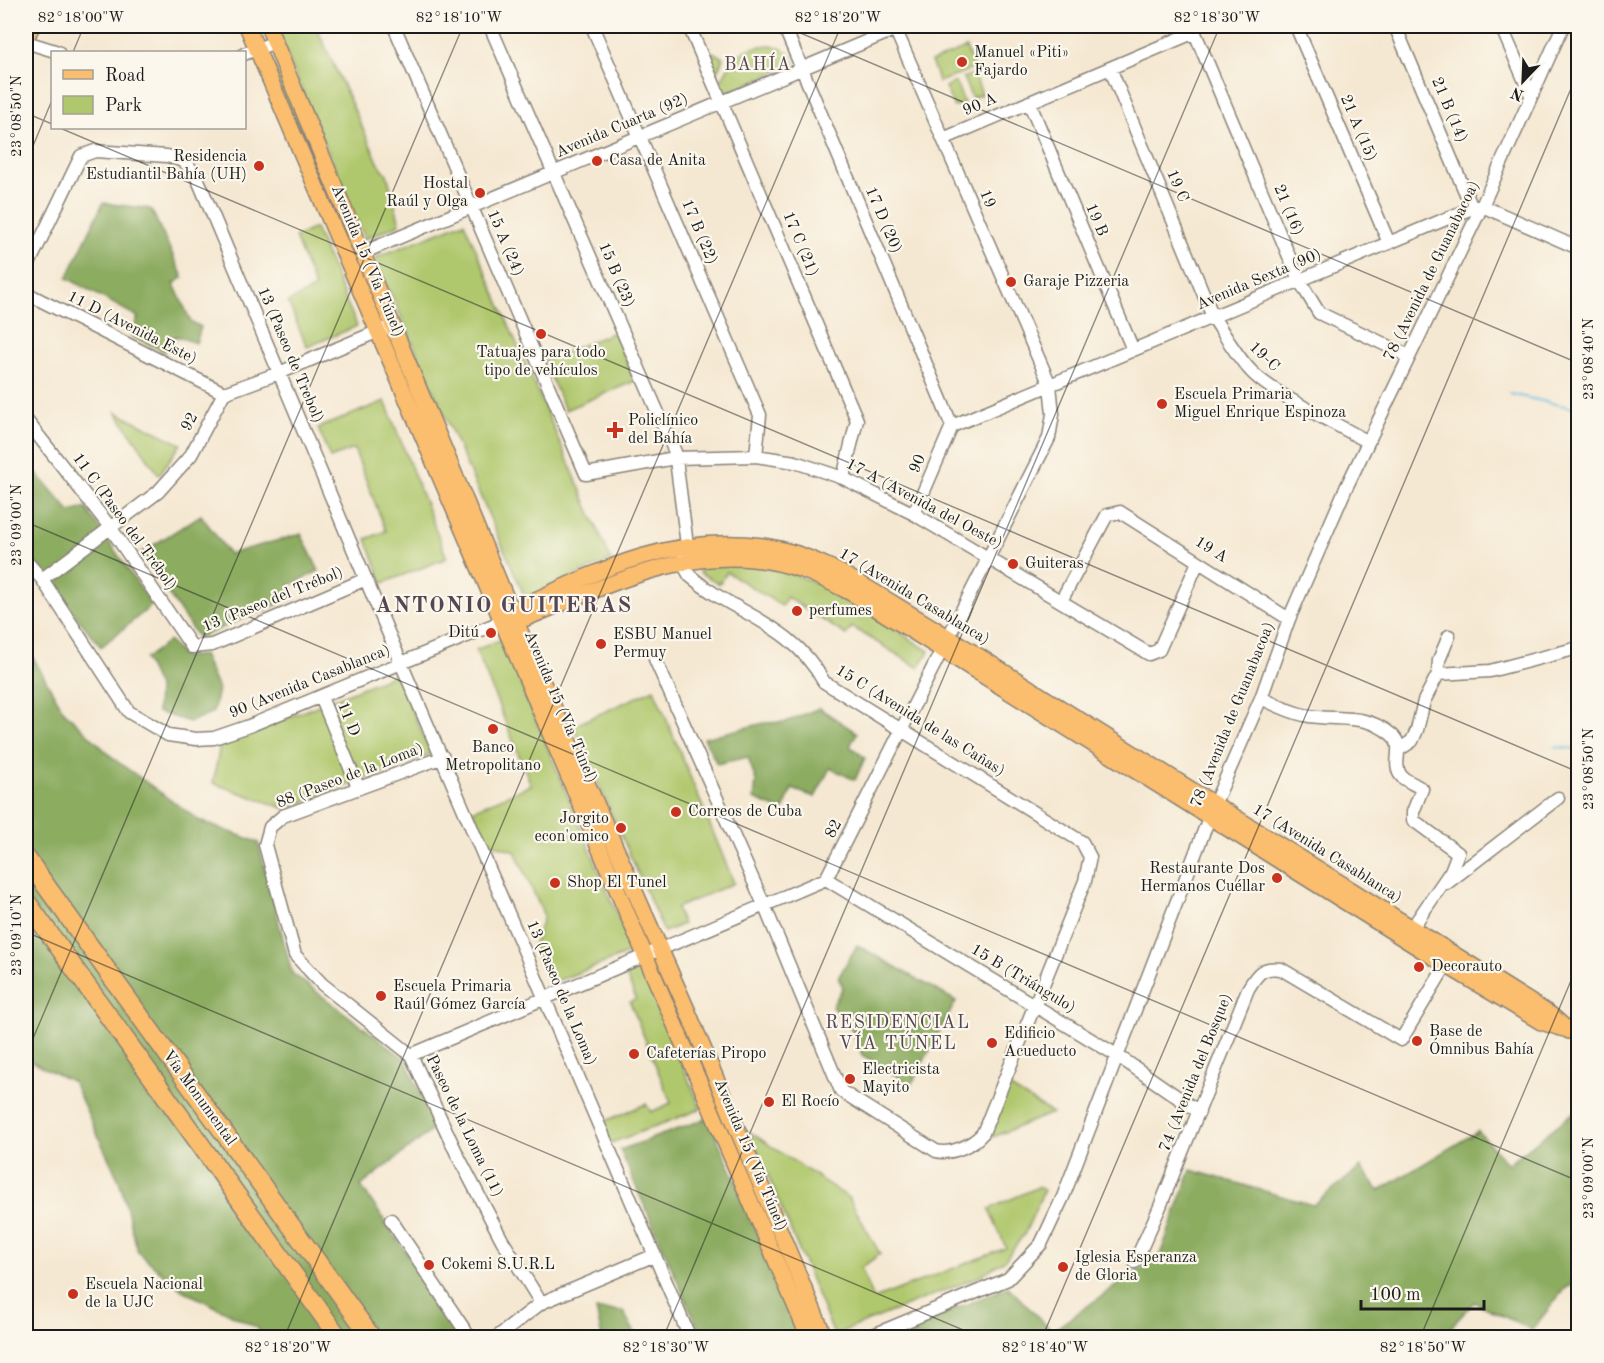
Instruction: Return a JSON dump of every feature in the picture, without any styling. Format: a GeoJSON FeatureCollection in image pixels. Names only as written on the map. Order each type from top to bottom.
{"type":"FeatureCollection","features":[{"type":"Feature","properties":{"kind":"highway","name":"Vía Monumental"},"geometry":{"type":"LineString","coordinates":[[26,858],[372,1338]]}},
{"type":"Feature","properties":{"kind":"highway","name":"Vía Monumental"},"geometry":{"type":"LineString","coordinates":[[26,901],[339,1338]]}},
{"type":"Feature","properties":{"kind":"main road"},"geometry":{"type":"LineString","coordinates":[[26,40],[32,26]]}},
{"type":"Feature","properties":{"kind":"main road","name":"Avenida 15 (Vía Túnel)"},"geometry":{"type":"LineString","coordinates":[[247,26],[251,52],[385,328],[654,951],[825,1338]]}},
{"type":"Feature","properties":{"kind":"main road","name":"Avenida 15 (Vía Túnel)"},"geometry":{"type":"LineString","coordinates":[[268,26],[362,253],[385,328]]}},
{"type":"Feature","properties":{"kind":"main road","name":"17 (Avenida Casablanca)"},"geometry":{"type":"LineString","coordinates":[[510,618],[623,562],[650,552],[687,545],[741,544],[788,552],[824,565],[858,582],[946,644],[1212,811],[1446,965],[1575,1028]]}},
{"type":"Feature","properties":{"kind":"main road","name":"17 (Avenida Casablanca)"},"geometry":{"type":"LineString","coordinates":[[510,618],[631,576],[682,562],[731,559],[774,562],[798,568],[853,594],[946,644]]}},
{"type":"Feature","properties":{"kind":"main road","name":"17 (Avenida Casablanca)"},"geometry":{"type":"LineString","coordinates":[[1212,811],[1412,928],[1494,989]]}},
{"type":"Feature","properties":{"kind":"main road","name":"Avenida 15 (Vía Túnel)"},"geometry":{"type":"LineString","coordinates":[[654,951],[810,1338]]}},
{"type":"Feature","properties":{"kind":"street","name":"15 A (24)"},"geometry":{"type":"LineString","coordinates":[[394,26],[586,474]]}},
{"type":"Feature","properties":{"kind":"street","name":"15 B (23)"},"geometry":{"type":"LineString","coordinates":[[490,26],[675,458],[687,545]]}},
{"type":"Feature","properties":{"kind":"street","name":"17 B (22)"},"geometry":{"type":"LineString","coordinates":[[592,26],[760,415],[756,456]]}},
{"type":"Feature","properties":{"kind":"street","name":"17 C (21)"},"geometry":{"type":"LineString","coordinates":[[689,26],[857,420],[843,478]]}},
{"type":"Feature","properties":{"kind":"street","name":"17 D (20)"},"geometry":{"type":"LineString","coordinates":[[784,26],[951,426]]}},
{"type":"Feature","properties":{"kind":"street","name":"21 A (15)"},"geometry":{"type":"LineString","coordinates":[[1296,26],[1389,243]]}},
{"type":"Feature","properties":{"kind":"street","name":"21 B (14)"},"geometry":{"type":"LineString","coordinates":[[1395,26],[1477,207]]}},
{"type":"Feature","properties":{"kind":"street"},"geometry":{"type":"LineString","coordinates":[[1501,26],[1531,95]]}},
{"type":"Feature","properties":{"kind":"street","name":"78 (Avenida de Guanabacoa)"},"geometry":{"type":"LineString","coordinates":[[866,1338],[1008,1279],[1041,1244],[1063,1197],[1212,811],[1261,698],[1289,619],[1368,442],[1563,26]]}},
{"type":"Feature","properties":{"kind":"street","name":"Avenida Cuarta (92)"},"geometry":{"type":"LineString","coordinates":[[362,253],[895,27]]}},
{"type":"Feature","properties":{"kind":"street","name":"19"},"geometry":{"type":"LineString","coordinates":[[895,27],[1050,385]]}},
{"type":"Feature","properties":{"kind":"street","name":"90 A"},"geometry":{"type":"LineString","coordinates":[[943,139],[1110,68],[1194,29]]}},
{"type":"Feature","properties":{"kind":"street","name":"21 (16)"},"geometry":{"type":"LineString","coordinates":[[1194,29],[1299,280],[1318,314],[1409,356]]}},
{"type":"Feature","properties":{"kind":"street"},"geometry":{"type":"LineString","coordinates":[[26,40],[55,51]]}},
{"type":"Feature","properties":{"kind":"street"},"geometry":{"type":"LineString","coordinates":[[251,52],[275,42]]}},
{"type":"Feature","properties":{"kind":"street","name":"19 C"},"geometry":{"type":"LineString","coordinates":[[1110,68],[1213,316]]}},
{"type":"Feature","properties":{"kind":"street","name":"19 B"},"geometry":{"type":"LineString","coordinates":[[1029,102],[1133,350]]}},
{"type":"Feature","properties":{"kind":"street","name":"13 (Paseo de Trebol)"},"geometry":{"type":"LineString","coordinates":[[26,270],[81,156],[95,151],[167,156],[184,161],[196,174],[400,663]]}},
{"type":"Feature","properties":{"kind":"street"},"geometry":{"type":"LineString","coordinates":[[1477,207],[1578,248]]}},
{"type":"Feature","properties":{"kind":"street","name":"Avenida Sexta (90)"},"geometry":{"type":"LineString","coordinates":[[951,426],[1477,207]]}},
{"type":"Feature","properties":{"kind":"street","name":"11 D (Avenida Este)"},"geometry":{"type":"LineString","coordinates":[[26,293],[224,393]]}},
{"type":"Feature","properties":{"kind":"street","name":"19-C"},"geometry":{"type":"LineString","coordinates":[[1213,316],[1232,348],[1251,372],[1275,389],[1368,442]]}},
{"type":"Feature","properties":{"kind":"street"},"geometry":{"type":"LineString","coordinates":[[224,393],[279,373],[385,328]]}},
{"type":"Feature","properties":{"kind":"street","name":"82"},"geometry":{"type":"LineString","coordinates":[[826,879],[1049,438],[1053,414],[1050,385]]}},
{"type":"Feature","properties":{"kind":"street","name":"92"},"geometry":{"type":"LineString","coordinates":[[42,579],[159,492],[191,455],[224,393]]}},
{"type":"Feature","properties":{"kind":"street","name":"11 C (Paseo del Trébol)"},"geometry":{"type":"LineString","coordinates":[[26,420],[110,527],[192,647]]}},
{"type":"Feature","properties":{"kind":"street","name":"90"},"geometry":{"type":"LineString","coordinates":[[914,514],[951,426]]}},
{"type":"Feature","properties":{"kind":"street","name":"17 A (Avenida del Oeste)"},"geometry":{"type":"LineString","coordinates":[[586,474],[675,458],[756,456],[795,462],[843,478],[914,514],[1149,654],[1154,654],[1159,650],[1198,562]]}},
{"type":"Feature","properties":{"kind":"street","name":"19 A"},"geometry":{"type":"LineString","coordinates":[[1061,601],[1107,515],[1120,512],[1289,619]]}},
{"type":"Feature","properties":{"kind":"street"},"geometry":{"type":"LineString","coordinates":[[682,562],[687,545]]}},
{"type":"Feature","properties":{"kind":"street"},"geometry":{"type":"LineString","coordinates":[[26,561],[42,579]]}},
{"type":"Feature","properties":{"kind":"street","name":"15 C (Avenida de las Cañas)"},"geometry":{"type":"LineString","coordinates":[[682,562],[694,580],[786,635],[812,660],[824,682],[1082,842],[1090,858],[1085,881],[1035,1005]]}},
{"type":"Feature","properties":{"kind":"street"},"geometry":{"type":"LineString","coordinates":[[26,572],[42,579]]}},
{"type":"Feature","properties":{"kind":"street","name":"90 (Avenida Casablanca)"},"geometry":{"type":"LineString","coordinates":[[42,579],[129,712],[168,735],[205,738],[249,726],[510,618]]}},
{"type":"Feature","properties":{"kind":"street","name":"13 (Paseo del Trébol)"},"geometry":{"type":"LineString","coordinates":[[192,647],[212,645],[366,579]]}},
{"type":"Feature","properties":{"kind":"street"},"geometry":{"type":"LineString","coordinates":[[1400,749],[1412,741],[1424,701],[1438,674],[1439,660],[1449,636]]}},
{"type":"Feature","properties":{"kind":"street"},"geometry":{"type":"LineString","coordinates":[[1438,674],[1490,671],[1578,648]]}},
{"type":"Feature","properties":{"kind":"street"},"geometry":{"type":"LineString","coordinates":[[656,659],[765,907],[841,1090],[936,1151],[946,1153],[977,1140],[983,1133],[1035,1005]]}},
{"type":"Feature","properties":{"kind":"street","name":"13 (Paseo de la Loma)"},"geometry":{"type":"LineString","coordinates":[[400,663],[443,757],[690,1338]]}},
{"type":"Feature","properties":{"kind":"street","name":"11 D"},"geometry":{"type":"LineString","coordinates":[[321,697],[358,788]]}},
{"type":"Feature","properties":{"kind":"street"},"geometry":{"type":"LineString","coordinates":[[1261,698],[1303,715],[1343,716],[1381,728],[1394,737],[1400,749],[1396,766],[1402,776],[1422,789],[1413,812],[1413,820],[1458,854],[1451,871],[1412,928]]}},
{"type":"Feature","properties":{"kind":"street","name":"88 (Paseo de la Loma)"},"geometry":{"type":"LineString","coordinates":[[270,827],[283,816],[443,757]]}},
{"type":"Feature","properties":{"kind":"street"},"geometry":{"type":"LineString","coordinates":[[1441,887],[1509,838],[1558,798]]}},
{"type":"Feature","properties":{"kind":"street","name":"Paseo de la Loma (11)"},"geometry":{"type":"LineString","coordinates":[[270,827],[265,845],[295,955],[322,984],[411,1056],[457,1154],[502,1240],[541,1303]]}},
{"type":"Feature","properties":{"kind":"street"},"geometry":{"type":"LineString","coordinates":[[411,1056],[654,951],[765,907],[826,879]]}},
{"type":"Feature","properties":{"kind":"street","name":"15 B (Triángulo)"},"geometry":{"type":"LineString","coordinates":[[826,879],[1118,1056],[1199,1112]]}},
{"type":"Feature","properties":{"kind":"street","name":"74 (Avenida del Bosque)"},"geometry":{"type":"LineString","coordinates":[[1135,1262],[1159,1209],[1248,989],[1258,971],[1270,967],[1281,969],[1401,1040],[1446,965]]}},
{"type":"Feature","properties":{"kind":"street"},"geometry":{"type":"LineString","coordinates":[[391,1220],[470,1338]]}},
{"type":"Feature","properties":{"kind":"street"},"geometry":{"type":"LineString","coordinates":[[496,1338],[541,1303],[655,1255]]}},
{"type":"Feature","properties":{"kind":"green space"},"geometry":{"type":"Polygon","coordinates":[[[275,26],[316,26],[379,164],[387,174],[400,224],[365,239],[275,26]]]}},
{"type":"Feature","properties":{"kind":"green space"},"geometry":{"type":"Polygon","coordinates":[[[771,45],[786,51],[795,64],[721,95],[718,86],[737,56],[750,48],[771,45]]]}},
{"type":"Feature","properties":{"kind":"green space"},"geometry":{"type":"Polygon","coordinates":[[[966,48],[974,68],[939,82],[931,62],[966,48]]]}},
{"type":"Feature","properties":{"kind":"green space"},"geometry":{"type":"Polygon","coordinates":[[[713,52],[723,58],[714,79],[706,55],[713,52]]]}},
{"type":"Feature","properties":{"kind":"green space"},"geometry":{"type":"Polygon","coordinates":[[[271,60],[301,121],[383,317],[380,317],[361,270],[352,258],[268,62],[271,60]]]}},
{"type":"Feature","properties":{"kind":"green space"},"geometry":{"type":"Polygon","coordinates":[[[974,74],[982,94],[972,98],[963,78],[974,74]]]}},
{"type":"Feature","properties":{"kind":"green space"},"geometry":{"type":"Polygon","coordinates":[[[956,82],[964,103],[954,107],[945,87],[956,82]]]}},
{"type":"Feature","properties":{"kind":"green space"},"geometry":{"type":"Polygon","coordinates":[[[103,203],[151,209],[183,277],[174,284],[191,322],[201,327],[196,343],[176,336],[165,352],[131,336],[138,317],[67,278],[103,203]]]}},
{"type":"Feature","properties":{"kind":"green space"},"geometry":{"type":"Polygon","coordinates":[[[464,222],[611,560],[525,597],[375,258],[464,222]]]}},
{"type":"Feature","properties":{"kind":"green space"},"geometry":{"type":"Polygon","coordinates":[[[315,228],[357,326],[307,347],[288,302],[315,288],[295,237],[315,228]]]}},
{"type":"Feature","properties":{"kind":"green space"},"geometry":{"type":"Polygon","coordinates":[[[614,332],[635,381],[565,410],[544,361],[614,332]]]}},
{"type":"Feature","properties":{"kind":"green space"},"geometry":{"type":"Polygon","coordinates":[[[385,401],[447,558],[383,583],[366,539],[386,531],[354,449],[330,458],[318,428],[385,401]]]}},
{"type":"Feature","properties":{"kind":"green space"},"geometry":{"type":"Polygon","coordinates":[[[116,412],[181,444],[159,475],[116,412]]]}},
{"type":"Feature","properties":{"kind":"green space"},"geometry":{"type":"Polygon","coordinates":[[[26,461],[70,512],[86,508],[152,605],[101,647],[26,554],[26,461]]]}},
{"type":"Feature","properties":{"kind":"green space"},"geometry":{"type":"Polygon","coordinates":[[[201,515],[229,554],[301,534],[319,571],[290,585],[295,597],[198,638],[141,553],[201,515]]]}},
{"type":"Feature","properties":{"kind":"green space"},"geometry":{"type":"Polygon","coordinates":[[[704,565],[760,567],[798,576],[856,604],[929,651],[919,668],[852,627],[846,635],[787,597],[782,606],[727,572],[719,584],[699,572],[704,565]]]}},
{"type":"Feature","properties":{"kind":"green space"},"geometry":{"type":"Polygon","coordinates":[[[502,639],[633,952],[551,983],[533,947],[544,916],[515,851],[486,842],[473,810],[531,785],[476,650],[502,639]]]}},
{"type":"Feature","properties":{"kind":"green space"},"geometry":{"type":"Polygon","coordinates":[[[169,641],[183,657],[203,655],[218,689],[213,712],[190,722],[157,712],[158,687],[145,659],[169,641]]]}},
{"type":"Feature","properties":{"kind":"green space"},"geometry":{"type":"Polygon","coordinates":[[[26,645],[63,710],[114,759],[200,821],[258,842],[292,973],[405,1059],[436,1127],[361,1186],[463,1337],[262,1337],[256,1327],[182,1290],[138,1252],[120,1183],[73,1082],[26,1059],[26,645]]]}},
{"type":"Feature","properties":{"kind":"green space"},"geometry":{"type":"Polygon","coordinates":[[[396,674],[431,754],[286,809],[213,783],[220,745],[396,674]]]}},
{"type":"Feature","properties":{"kind":"green space"},"geometry":{"type":"Polygon","coordinates":[[[654,689],[734,883],[676,908],[683,924],[664,932],[573,726],[654,689]]]}},
{"type":"Feature","properties":{"kind":"green space"},"geometry":{"type":"Polygon","coordinates":[[[819,708],[857,733],[850,746],[865,758],[855,780],[830,768],[815,797],[792,789],[783,811],[754,799],[756,781],[748,757],[717,764],[704,738],[764,723],[786,722],[819,708]]]}},
{"type":"Feature","properties":{"kind":"green space"},"geometry":{"type":"Polygon","coordinates":[[[857,945],[956,1001],[911,1085],[862,1055],[851,1028],[832,1007],[843,987],[838,978],[857,945]]]}},
{"type":"Feature","properties":{"kind":"green space"},"geometry":{"type":"Polygon","coordinates":[[[659,965],[679,1011],[690,1027],[796,1287],[790,1281],[657,966],[659,965]]]}},
{"type":"Feature","properties":{"kind":"green space"},"geometry":{"type":"Polygon","coordinates":[[[642,969],[701,1109],[611,1143],[603,1122],[646,1104],[651,1112],[671,1103],[630,1002],[636,999],[626,975],[642,969]]]}},
{"type":"Feature","properties":{"kind":"green space"},"geometry":{"type":"Polygon","coordinates":[[[1007,1086],[1052,1113],[983,1141],[1007,1086]]]}},
{"type":"Feature","properties":{"kind":"green space"},"geometry":{"type":"Polygon","coordinates":[[[1578,1109],[1578,1283],[1565,1288],[1532,1330],[1474,1302],[1442,1337],[889,1337],[1008,1287],[1052,1331],[1160,1255],[1191,1170],[1313,1205],[1361,1167],[1379,1191],[1478,1131],[1508,1164],[1578,1109]]]}},
{"type":"Feature","properties":{"kind":"green space"},"geometry":{"type":"Polygon","coordinates":[[[708,1118],[806,1337],[702,1337],[620,1150],[708,1118]]]}},
{"type":"Feature","properties":{"kind":"green space"},"geometry":{"type":"Polygon","coordinates":[[[750,1132],[849,1198],[880,1254],[861,1268],[874,1299],[1006,1248],[989,1209],[1038,1187],[1044,1190],[1025,1233],[1004,1261],[978,1277],[834,1335],[750,1132]]]}},
{"type":"Feature","properties":{"kind":"green space"},"geometry":{"type":"Polygon","coordinates":[[[596,1310],[623,1311],[637,1337],[602,1337],[596,1310]]]}},
{"type":"Feature","properties":{"kind":"waterway"},"geometry":{"type":"LineString","coordinates":[[1510,394],[1578,409]]}},
{"type":"Feature","properties":{"kind":"waterway"},"geometry":{"type":"LineString","coordinates":[[1556,747],[1578,749]]}},
{"type":"Feature","properties":{"kind":"place","name":"Manuel «Piti» Fajardo"},"geometry":{"type":"Point","coordinates":[962,62]}},
{"type":"Feature","properties":{"kind":"place","name":"Casa de Anita"},"geometry":{"type":"Point","coordinates":[597,161]}},
{"type":"Feature","properties":{"kind":"place","name":"Residencia Estudiantil Bahía (UH)"},"geometry":{"type":"Point","coordinates":[259,166]}},
{"type":"Feature","properties":{"kind":"place","name":"Hostal Raúl y Olga"},"geometry":{"type":"Point","coordinates":[480,193]}},
{"type":"Feature","properties":{"kind":"place","name":"Garaje Pizzeria"},"geometry":{"type":"Point","coordinates":[1011,282]}},
{"type":"Feature","properties":{"kind":"place","name":"Tatuajes para todo tipo de vehículos"},"geometry":{"type":"Point","coordinates":[541,334]}},
{"type":"Feature","properties":{"kind":"place","name":"Escuela Primaria Miguel Enrique Espinoza"},"geometry":{"type":"Point","coordinates":[1162,404]}},
{"type":"Feature","properties":{"kind":"place","name":"Policlínico del Bahía"},"geometry":{"type":"Point","coordinates":[615,430]}},
{"type":"Feature","properties":{"kind":"place","name":"Guiteras"},"geometry":{"type":"Point","coordinates":[1013,564]}},
{"type":"Feature","properties":{"kind":"place","name":"perfumes"},"geometry":{"type":"Point","coordinates":[797,611]}},
{"type":"Feature","properties":{"kind":"place","name":"Ditú"},"geometry":{"type":"Point","coordinates":[491,633]}},
{"type":"Feature","properties":{"kind":"place","name":"ESBU Manuel Permuy"},"geometry":{"type":"Point","coordinates":[601,644]}},
{"type":"Feature","properties":{"kind":"place","name":"Banco Metropolitano"},"geometry":{"type":"Point","coordinates":[493,729]}},
{"type":"Feature","properties":{"kind":"place","name":"Correos de Cuba"},"geometry":{"type":"Point","coordinates":[676,812]}},
{"type":"Feature","properties":{"kind":"place","name":"Jorgito econ'omico"},"geometry":{"type":"Point","coordinates":[621,828]}},
{"type":"Feature","properties":{"kind":"place","name":"Restaurante Dos Hermanos Cuéllar"},"geometry":{"type":"Point","coordinates":[1277,878]}},
{"type":"Feature","properties":{"kind":"place","name":"Shop El Tunel"},"geometry":{"type":"Point","coordinates":[555,883]}},
{"type":"Feature","properties":{"kind":"place","name":"Decorauto"},"geometry":{"type":"Point","coordinates":[1419,967]}},
{"type":"Feature","properties":{"kind":"place","name":"Escuela Primaria Raúl Gómez García"},"geometry":{"type":"Point","coordinates":[381,996]}},
{"type":"Feature","properties":{"kind":"place","name":"Base de Ómnibus Bahía"},"geometry":{"type":"Point","coordinates":[1417,1041]}},
{"type":"Feature","properties":{"kind":"place","name":"Edificio Acueducto"},"geometry":{"type":"Point","coordinates":[992,1043]}},
{"type":"Feature","properties":{"kind":"place","name":"Cafeterías Piropo"},"geometry":{"type":"Point","coordinates":[634,1054]}},
{"type":"Feature","properties":{"kind":"place","name":"Electricista Mayito"},"geometry":{"type":"Point","coordinates":[850,1079]}},
{"type":"Feature","properties":{"kind":"place","name":"El Rocío"},"geometry":{"type":"Point","coordinates":[769,1102]}},
{"type":"Feature","properties":{"kind":"place","name":"Cokemi S.U.R.L"},"geometry":{"type":"Point","coordinates":[429,1265]}},
{"type":"Feature","properties":{"kind":"place","name":"Iglesia Esperanza de Gloria"},"geometry":{"type":"Point","coordinates":[1063,1267]}},
{"type":"Feature","properties":{"kind":"place","name":"Escuela Nacional de la UJC"},"geometry":{"type":"Point","coordinates":[73,1294]}},
{"type":"Feature","properties":{"kind":"district","name":"BAHÍA"},"geometry":{"type":"Point","coordinates":[758,65]}},
{"type":"Feature","properties":{"kind":"district","name":"ANTONIO GUITERAS"},"geometry":{"type":"Point","coordinates":[504,606]}},
{"type":"Feature","properties":{"kind":"district","name":"RESIDENCIAL VÍA TÚNEL"},"geometry":{"type":"Point","coordinates":[898,1033]}}]}
